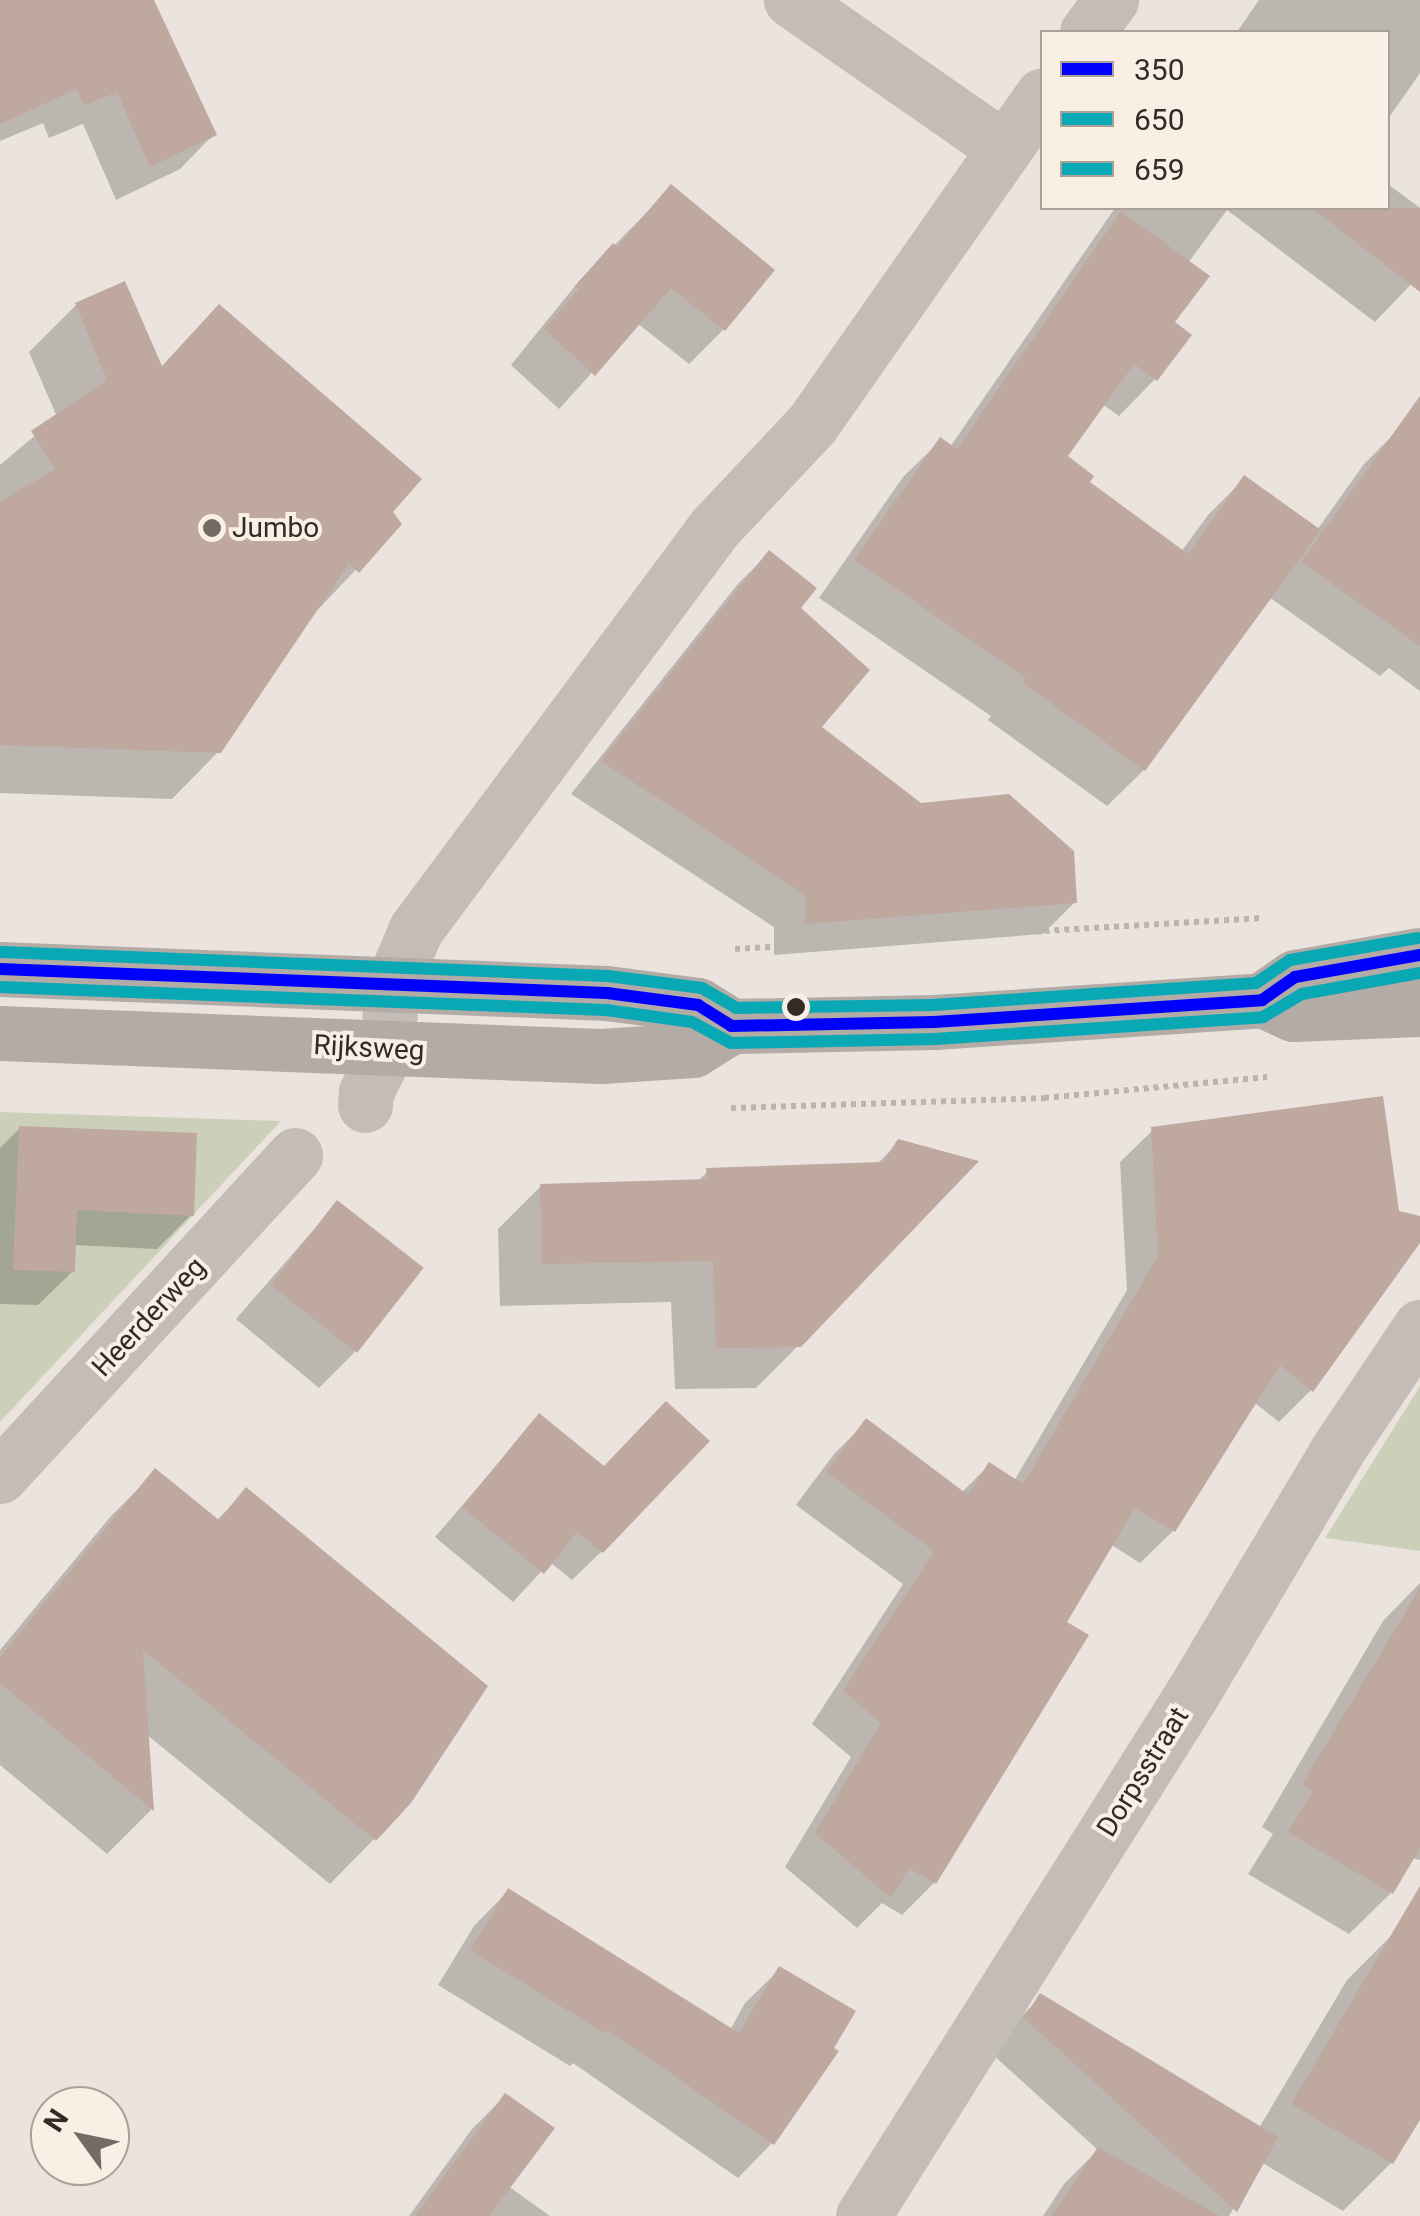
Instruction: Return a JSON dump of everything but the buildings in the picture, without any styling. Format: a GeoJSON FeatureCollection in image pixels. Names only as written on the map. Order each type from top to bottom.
{"type":"FeatureCollection","features":[{"type":"Feature","properties":{"kind":"main road","name":"Rijksweg"},"geometry":{"type":"LineString","coordinates":[[1262,1000],[1295,978],[1420,956]]}},
{"type":"Feature","properties":{"kind":"main road","name":"Rijksweg"},"geometry":{"type":"LineString","coordinates":[[0,969],[607,994],[698,1005],[731,1026]]}},
{"type":"Feature","properties":{"kind":"main road","name":"Rijksweg"},"geometry":{"type":"LineString","coordinates":[[0,1034],[562,1056],[693,1050],[731,1026],[934,1022],[1262,1000],[1292,1014],[1420,1008]]}},
{"type":"Feature","properties":{"kind":"street"},"geometry":{"type":"LineString","coordinates":[[791,0],[1004,148]]}},
{"type":"Feature","properties":{"kind":"street"},"geometry":{"type":"LineString","coordinates":[[1089,30],[1111,0]]}},
{"type":"Feature","properties":{"kind":"street"},"geometry":{"type":"LineString","coordinates":[[365,1105],[366,1092],[386,1050],[392,984],[416,929],[714,527],[812,424],[1040,97]]}},
{"type":"Feature","properties":{"kind":"street","name":"Heerderweg"},"geometry":{"type":"LineString","coordinates":[[0,1476],[295,1155]]}},
{"type":"Feature","properties":{"kind":"street","name":"Dorpsstraat"},"geometry":{"type":"LineString","coordinates":[[863,2216],[1192,1694],[1336,1452],[1420,1327]]}},
{"type":"Feature","properties":{"kind":"path"},"geometry":{"type":"LineString","coordinates":[[731,949],[1268,918]]}},
{"type":"Feature","properties":{"kind":"path"},"geometry":{"type":"LineString","coordinates":[[724,1108],[1044,1098],[1275,1076]]}},
{"type":"Feature","properties":{"kind":"green space"},"geometry":{"type":"Polygon","coordinates":[[[0,1112],[281,1121],[0,1422],[0,1112]]]}},
{"type":"Feature","properties":{"kind":"green space"},"geometry":{"type":"Polygon","coordinates":[[[1420,1386],[1420,1551],[1325,1538],[1420,1386]]]}},
{"type":"Feature","properties":{"kind":"transit line","name":"659"},"geometry":{"type":"LineString","coordinates":[[1,952],[608,976],[702,988],[736,1008],[933,1005],[1256,983],[1290,960],[1417,938]]}},
{"type":"Feature","properties":{"kind":"transit line","name":"350"},"geometry":{"type":"LineString","coordinates":[[0,969],[607,993],[698,1005],[731,1026],[934,1022],[1262,1000],[1295,977],[1420,955]]}},
{"type":"Feature","properties":{"kind":"transit line","name":"650"},"geometry":{"type":"LineString","coordinates":[[0,987],[606,1010],[692,1022],[731,1043],[935,1039],[1263,1017],[1302,994],[1420,973]]}},
{"type":"Feature","properties":{"kind":"place","name":"Jumbo"},"geometry":{"type":"Point","coordinates":[212,528]}}]}
